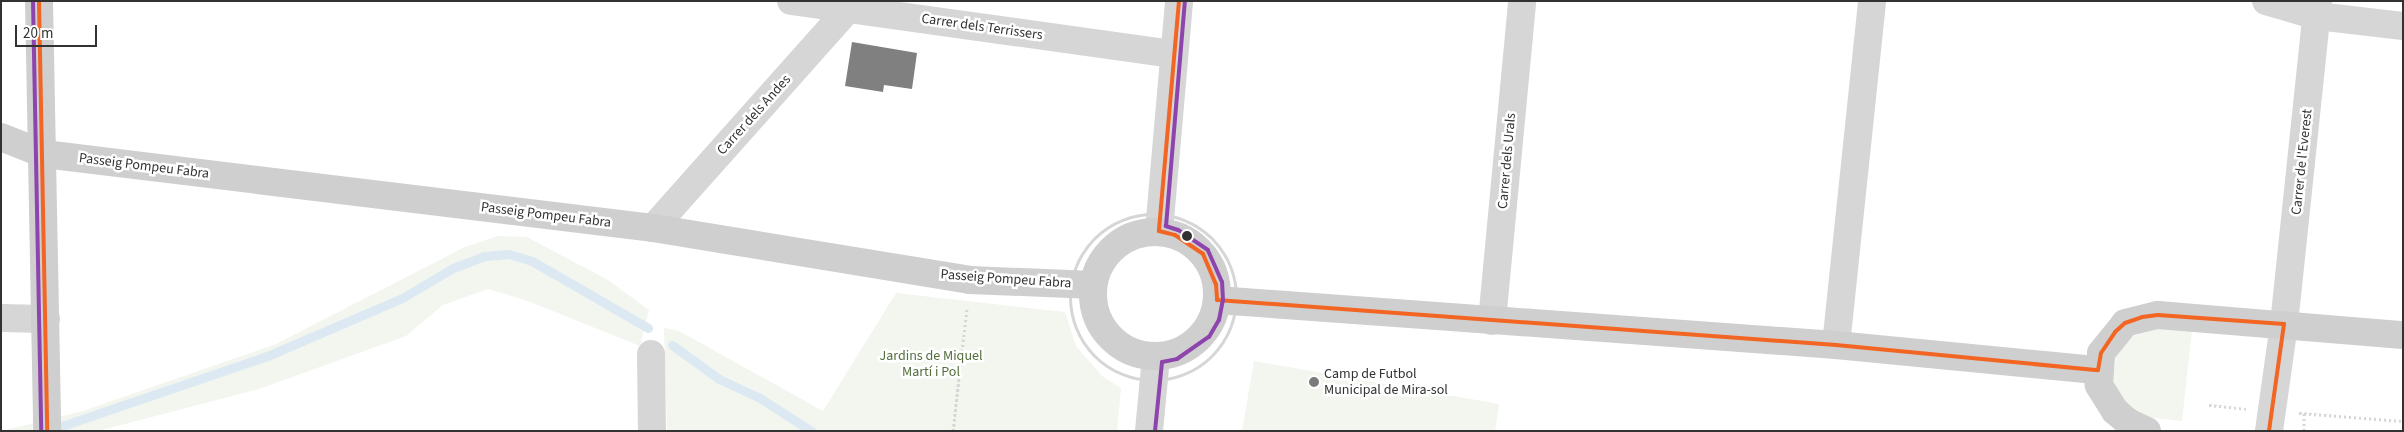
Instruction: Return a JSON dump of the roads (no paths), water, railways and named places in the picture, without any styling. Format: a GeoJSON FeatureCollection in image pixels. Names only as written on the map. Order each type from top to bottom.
{"type":"FeatureCollection","features":[{"type":"Feature","properties":{"kind":"street"},"geometry":{"type":"LineString","coordinates":[[39,1],[44,154],[47,419]]}},
{"type":"Feature","properties":{"kind":"street","name":"Carrer dels Terrissers"},"geometry":{"type":"LineString","coordinates":[[790,1],[852,5],[1173,54]]}},
{"type":"Feature","properties":{"kind":"street"},"geometry":{"type":"LineString","coordinates":[[1160,223],[1179,1]]}},
{"type":"Feature","properties":{"kind":"street","name":"Carrer dels Urals"},"geometry":{"type":"LineString","coordinates":[[1492,322],[1522,1]]}},
{"type":"Feature","properties":{"kind":"street"},"geometry":{"type":"LineString","coordinates":[[1836,345],[1872,1]]}},
{"type":"Feature","properties":{"kind":"street"},"geometry":{"type":"LineString","coordinates":[[2266,1],[2403,26]]}},
{"type":"Feature","properties":{"kind":"street","name":"Carrer dels Andes"},"geometry":{"type":"LineString","coordinates":[[653,228],[852,5]]}},
{"type":"Feature","properties":{"kind":"street","name":"Carrer de l'Everest"},"geometry":{"type":"LineString","coordinates":[[2284,324],[2318,9]]}},
{"type":"Feature","properties":{"kind":"street","name":"Passeig Pompeu Fabra"},"geometry":{"type":"LineString","coordinates":[[1,137],[44,154],[653,228],[970,280],[1082,285]]}},
{"type":"Feature","properties":{"kind":"street"},"geometry":{"type":"LineString","coordinates":[[1155,369],[1138,354],[1121,347],[1107,335],[1097,320],[1092,303],[1082,285],[1109,251],[1123,239],[1160,223]]}},
{"type":"Feature","properties":{"kind":"street"},"geometry":{"type":"LineString","coordinates":[[1160,223],[1203,254],[1216,284],[1226,301]]}},
{"type":"Feature","properties":{"kind":"street"},"geometry":{"type":"LineString","coordinates":[[1226,301],[1492,322],[1836,345],[2098,370]]}},
{"type":"Feature","properties":{"kind":"street"},"geometry":{"type":"LineString","coordinates":[[1149,431],[1155,369],[1174,354],[1190,346],[1204,333],[1226,301]]}},
{"type":"Feature","properties":{"kind":"street"},"geometry":{"type":"LineString","coordinates":[[2147,431],[2128,422],[2111,405],[2099,386],[2098,370],[2101,354],[2115,332],[2125,323],[2142,317],[2158,315],[2403,335]]}},
{"type":"Feature","properties":{"kind":"street"},"geometry":{"type":"LineString","coordinates":[[1,318],[46,318]]}},
{"type":"Feature","properties":{"kind":"street"},"geometry":{"type":"LineString","coordinates":[[2270,421],[2284,324]]}},
{"type":"Feature","properties":{"kind":"street"},"geometry":{"type":"LineString","coordinates":[[652,354],[652,431]]}},
{"type":"Feature","properties":{"kind":"waterway"},"geometry":{"type":"LineString","coordinates":[[50,430],[265,357],[404,297],[453,268],[485,256],[509,254],[532,261],[648,328]]}},
{"type":"Feature","properties":{"kind":"waterway"},"geometry":{"type":"LineString","coordinates":[[672,345],[719,379],[760,398],[811,431]]}},
{"type":"Feature","properties":{"kind":"place","name":"Camp de Futbol Municipal de Mira-sol"},"geometry":{"type":"Point","coordinates":[1314,382]}},
{"type":"Feature","properties":{"kind":"park label","name":"Jardins de Miquel Martí i Pol"},"geometry":{"type":"Point","coordinates":[931,364]}}]}
